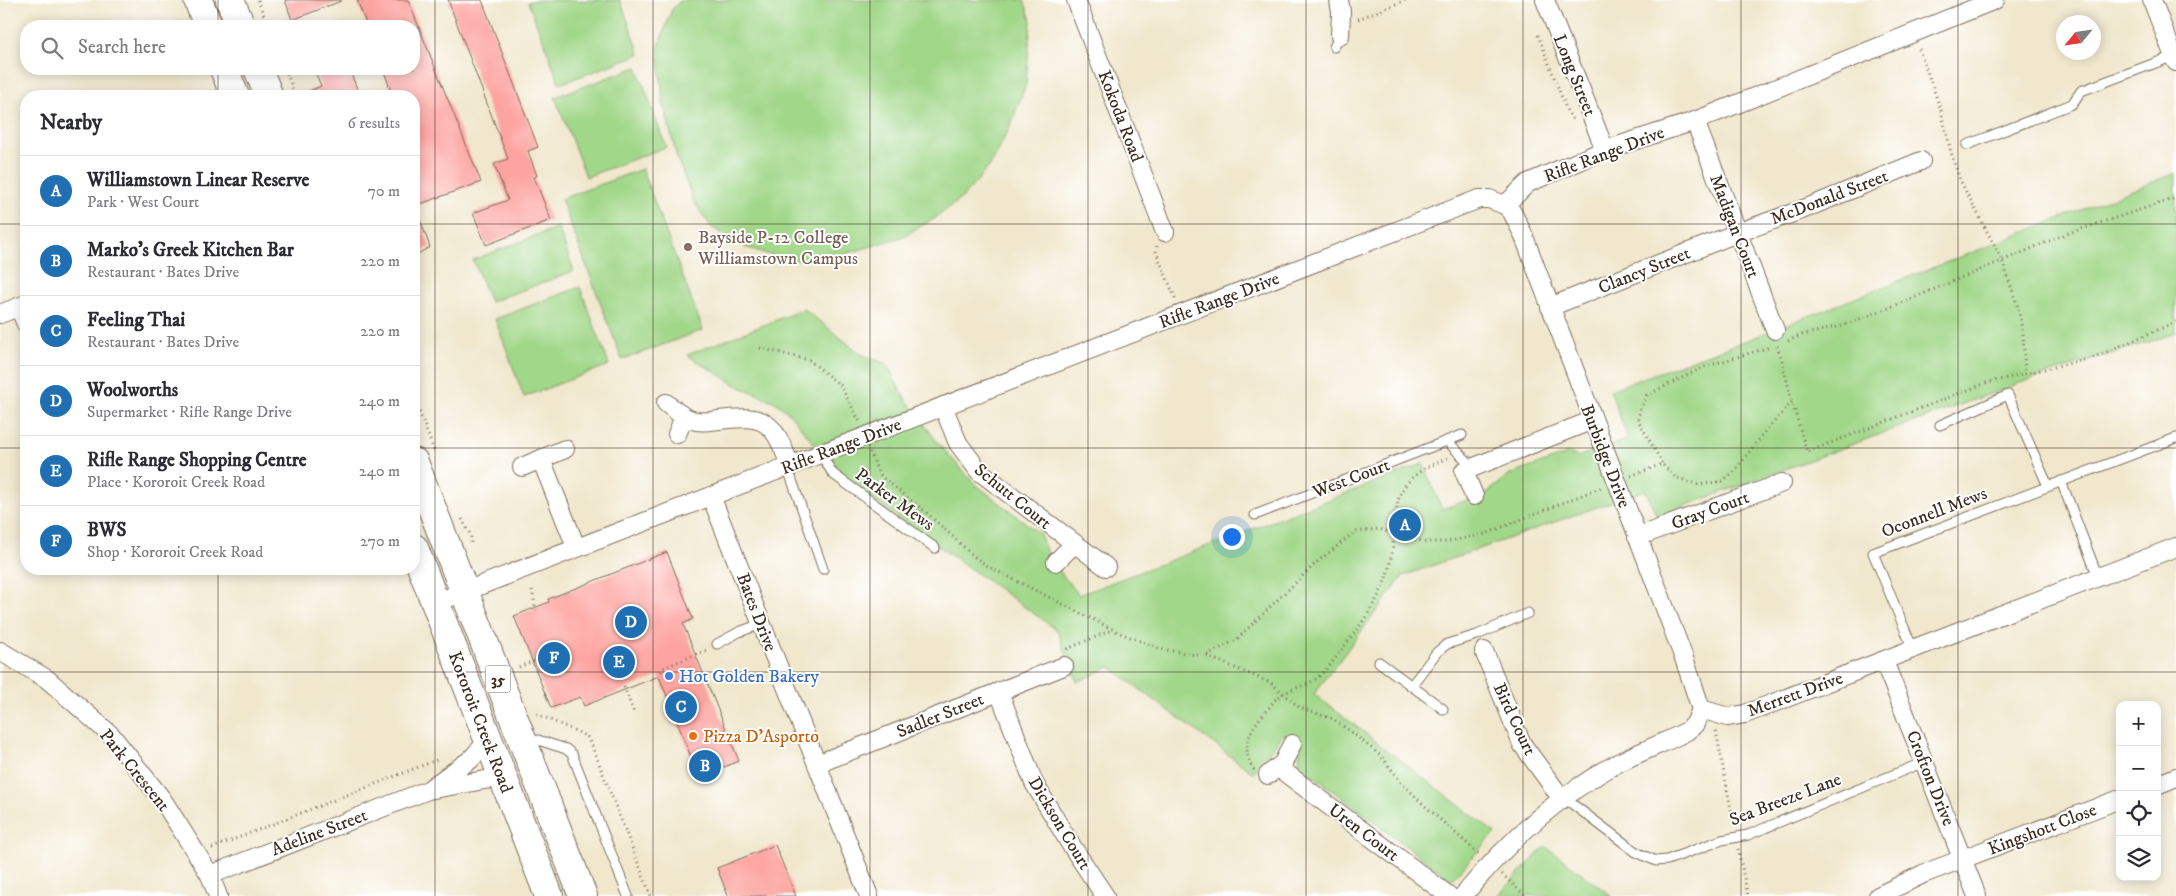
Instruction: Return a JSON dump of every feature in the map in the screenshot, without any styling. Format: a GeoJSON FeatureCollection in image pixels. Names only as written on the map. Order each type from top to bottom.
{"type":"FeatureCollection","features":[{"type":"Feature","properties":{"kind":"main road"},"geometry":{"type":"LineString","coordinates":[[198,0],[206,20]]}},
{"type":"Feature","properties":{"kind":"main road"},"geometry":{"type":"LineString","coordinates":[[230,0],[238,20]]}},
{"type":"Feature","properties":{"kind":"main road"},"geometry":{"type":"LineString","coordinates":[[226,75],[233,90]]}},
{"type":"Feature","properties":{"kind":"main road"},"geometry":{"type":"LineString","coordinates":[[260,75],[267,90]]}},
{"type":"Feature","properties":{"kind":"main road","name":"Kororoit Creek Road"},"geometry":{"type":"LineString","coordinates":[[426,462],[464,591],[583,896]]}},
{"type":"Feature","properties":{"kind":"main road","name":"Kororoit Creek Road"},"geometry":{"type":"LineString","coordinates":[[420,564],[549,896]]}},
{"type":"Feature","properties":{"kind":"main road"},"geometry":{"type":"LineString","coordinates":[[505,783],[524,744]]}},
{"type":"Feature","properties":{"kind":"street","name":"Kokoda Road"},"geometry":{"type":"LineString","coordinates":[[1076,0],[1165,232]]}},
{"type":"Feature","properties":{"kind":"street","name":"Long Street"},"geometry":{"type":"LineString","coordinates":[[1545,0],[1605,150]]}},
{"type":"Feature","properties":{"kind":"street","name":"Rifle Range Drive"},"geometry":{"type":"LineString","coordinates":[[435,603],[1478,200],[1489,199],[1505,205],[1528,183],[1605,150],[1695,121],[1995,0]]}},
{"type":"Feature","properties":{"kind":"street"},"geometry":{"type":"LineString","coordinates":[[2152,0],[2175,59]]}},
{"type":"Feature","properties":{"kind":"street"},"geometry":{"type":"LineString","coordinates":[[1338,38],[1341,1]]}},
{"type":"Feature","properties":{"kind":"street","name":"Madigan Court"},"geometry":{"type":"LineString","coordinates":[[1695,121],[1776,338]]}},
{"type":"Feature","properties":{"kind":"street","name":"McDonald Street"},"geometry":{"type":"LineString","coordinates":[[1737,233],[1804,209],[1921,161]]}},
{"type":"Feature","properties":{"kind":"street","name":"Burbidge Drive"},"geometry":{"type":"LineString","coordinates":[[1505,205],[1512,212],[1523,234],[1685,662],[1701,709]]}},
{"type":"Feature","properties":{"kind":"street","name":"Clancy Street"},"geometry":{"type":"LineString","coordinates":[[1550,307],[1737,233]]}},
{"type":"Feature","properties":{"kind":"street"},"geometry":{"type":"LineString","coordinates":[[0,314],[20,306]]}},
{"type":"Feature","properties":{"kind":"street"},"geometry":{"type":"LineString","coordinates":[[666,404],[684,417],[701,422],[743,417],[757,419],[778,434],[789,466]]}},
{"type":"Feature","properties":{"kind":"street","name":"Schutt Court"},"geometry":{"type":"LineString","coordinates":[[943,406],[961,448],[979,471],[1106,567]]}},
{"type":"Feature","properties":{"kind":"street"},"geometry":{"type":"LineString","coordinates":[[677,434],[684,417]]}},
{"type":"Feature","properties":{"kind":"street"},"geometry":{"type":"LineString","coordinates":[[1474,496],[1464,471],[1592,420]]}},
{"type":"Feature","properties":{"kind":"street"},"geometry":{"type":"LineString","coordinates":[[522,467],[565,449]]}},
{"type":"Feature","properties":{"kind":"street"},"geometry":{"type":"LineString","coordinates":[[541,459],[576,547]]}},
{"type":"Feature","properties":{"kind":"street","name":"Gray Court"},"geometry":{"type":"LineString","coordinates":[[1637,537],[1782,483]]}},
{"type":"Feature","properties":{"kind":"street","name":"Bates Drive"},"geometry":{"type":"LineString","coordinates":[[711,496],[869,896]]}},
{"type":"Feature","properties":{"kind":"street"},"geometry":{"type":"LineString","coordinates":[[1056,562],[1074,544]]}},
{"type":"Feature","properties":{"kind":"street","name":"Merrett Drive"},"geometry":{"type":"LineString","coordinates":[[1701,709],[1728,717],[1745,714],[2176,547]]}},
{"type":"Feature","properties":{"kind":"street","name":"Bird Court"},"geometry":{"type":"LineString","coordinates":[[1481,643],[1522,744],[1562,798]]}},
{"type":"Feature","properties":{"kind":"street","name":"Park Crescent"},"geometry":{"type":"LineString","coordinates":[[0,651],[47,679],[111,735],[162,799],[216,872],[218,896]]}},
{"type":"Feature","properties":{"kind":"street","name":"Sadler Street"},"geometry":{"type":"LineString","coordinates":[[817,764],[999,692],[1062,658]]}},
{"type":"Feature","properties":{"kind":"street","name":"Crofton Drive"},"geometry":{"type":"LineString","coordinates":[[1884,660],[1977,896]]}},
{"type":"Feature","properties":{"kind":"street","name":"Dickson Court"},"geometry":{"type":"LineString","coordinates":[[999,692],[1034,783],[1069,842],[1105,896]]}},
{"type":"Feature","properties":{"kind":"street"},"geometry":{"type":"LineString","coordinates":[[1463,896],[1491,864],[1526,829],[1562,798],[1618,763],[1687,732],[1695,724],[1701,709]]}},
{"type":"Feature","properties":{"kind":"street","name":"Adeline Street"},"geometry":{"type":"LineString","coordinates":[[216,872],[428,790],[470,760],[488,742]]}},
{"type":"Feature","properties":{"kind":"street"},"geometry":{"type":"LineString","coordinates":[[1273,771],[1292,744]]}},
{"type":"Feature","properties":{"kind":"street","name":"Uren Court"},"geometry":{"type":"LineString","coordinates":[[1273,771],[1449,896]]}},
{"type":"Feature","properties":{"kind":"street"},"geometry":{"type":"LineString","coordinates":[[2161,783],[2176,777]]}},
{"type":"Feature","properties":{"kind":"street","name":"Adeline Street"},"geometry":{"type":"LineString","coordinates":[[428,790],[505,783]]}},
{"type":"Feature","properties":{"kind":"street","name":"Kingshott Close"},"geometry":{"type":"LineString","coordinates":[[1884,895],[1924,874],[2116,801]]}},
{"type":"Feature","properties":{"kind":"lane"},"geometry":{"type":"LineString","coordinates":[[1967,145],[2072,104],[2082,91],[2175,59]]}},
{"type":"Feature","properties":{"kind":"lane"},"geometry":{"type":"LineString","coordinates":[[1940,425],[2008,395],[2048,486]]}},
{"type":"Feature","properties":{"kind":"lane","name":"West Court"},"geometry":{"type":"LineString","coordinates":[[1255,515],[1462,435]]}},
{"type":"Feature","properties":{"kind":"lane","name":"Oconnell Mews"},"geometry":{"type":"LineString","coordinates":[[1912,649],[1873,553],[2176,438]]}},
{"type":"Feature","properties":{"kind":"lane"},"geometry":{"type":"LineString","coordinates":[[1447,441],[1472,467]]}},
{"type":"Feature","properties":{"kind":"lane","name":"Parker Mews"},"geometry":{"type":"LineString","coordinates":[[820,453],[833,474],[934,548]]}},
{"type":"Feature","properties":{"kind":"lane"},"geometry":{"type":"LineString","coordinates":[[789,466],[823,569]]}},
{"type":"Feature","properties":{"kind":"lane"},"geometry":{"type":"LineString","coordinates":[[2061,481],[2098,577]]}},
{"type":"Feature","properties":{"kind":"lane"},"geometry":{"type":"LineString","coordinates":[[1411,686],[1444,647],[1481,643],[1528,613]]}},
{"type":"Feature","properties":{"kind":"lane"},"geometry":{"type":"LineString","coordinates":[[717,644],[739,632],[761,624]]}},
{"type":"Feature","properties":{"kind":"lane"},"geometry":{"type":"LineString","coordinates":[[1379,662],[1443,710]]}},
{"type":"Feature","properties":{"kind":"lane","name":"Kororoit Creek Road"},"geometry":{"type":"LineString","coordinates":[[524,744],[538,740],[566,749],[572,754],[628,896]]}},
{"type":"Feature","properties":{"kind":"lane","name":"Sea Breeze Lane"},"geometry":{"type":"LineString","coordinates":[[1562,798],[1636,852],[1656,861],[1666,860],[1722,840],[1748,835],[1827,804],[1848,792],[1924,762]]}},
{"type":"Feature","properties":{"kind":"path"},"geometry":{"type":"LineString","coordinates":[[258,0],[266,20]]}},
{"type":"Feature","properties":{"kind":"path"},"geometry":{"type":"LineString","coordinates":[[1338,38],[1348,33],[1360,17],[1406,0]]}},
{"type":"Feature","properties":{"kind":"path"},"geometry":{"type":"LineString","coordinates":[[1913,32],[1932,80],[1950,152],[1960,180],[2002,260],[2018,307],[2023,334],[2025,374]]}},
{"type":"Feature","properties":{"kind":"path"},"geometry":{"type":"LineString","coordinates":[[287,75],[294,90]]}},
{"type":"Feature","properties":{"kind":"path"},"geometry":{"type":"LineString","coordinates":[[1792,402],[1764,433],[1733,473],[1722,481],[1699,485],[1675,477],[1662,464],[1638,420],[1640,410],[1648,395],[1704,367],[1776,338],[1802,335],[1841,326],[2066,234],[2176,198]]}},
{"type":"Feature","properties":{"kind":"path"},"geometry":{"type":"LineString","coordinates":[[1156,252],[1182,314]]}},
{"type":"Feature","properties":{"kind":"path"},"geometry":{"type":"LineString","coordinates":[[1776,338],[1807,452],[1986,383],[2092,358],[2176,322]]}},
{"type":"Feature","properties":{"kind":"path"},"geometry":{"type":"LineString","coordinates":[[760,348],[809,360],[840,385],[857,414],[880,474],[927,513],[977,559],[1113,630],[1162,649],[1185,654],[1207,655],[1271,683],[1305,710],[1333,719],[1381,756],[1401,782],[1424,805],[1525,896]]}},
{"type":"Feature","properties":{"kind":"path"},"geometry":{"type":"LineString","coordinates":[[420,430],[426,462]]}},
{"type":"Feature","properties":{"kind":"path"},"geometry":{"type":"LineString","coordinates":[[1273,771],[1261,779],[1251,765],[1247,756],[1248,737],[1253,727],[1280,696],[1316,679],[1333,662],[1366,617],[1383,589],[1390,562],[1398,498],[1407,481],[1431,465],[1459,454]]}},
{"type":"Feature","properties":{"kind":"path"},"geometry":{"type":"LineString","coordinates":[[1207,655],[1236,640],[1347,536],[1366,529],[1393,532],[1425,542],[1446,542],[1466,539],[1485,534],[1662,464]]}},
{"type":"Feature","properties":{"kind":"path"},"geometry":{"type":"LineString","coordinates":[[460,515],[471,536],[471,546],[474,553]]}},
{"type":"Feature","properties":{"kind":"path"},"geometry":{"type":"LineString","coordinates":[[532,590],[536,610]]}},
{"type":"Feature","properties":{"kind":"path"},"geometry":{"type":"LineString","coordinates":[[1062,658],[1113,630]]}},
{"type":"Feature","properties":{"kind":"path"},"geometry":{"type":"LineString","coordinates":[[661,672],[663,668],[696,656]]}},
{"type":"Feature","properties":{"kind":"path"},"geometry":{"type":"LineString","coordinates":[[516,659],[522,675]]}},
{"type":"Feature","properties":{"kind":"path"},"geometry":{"type":"LineString","coordinates":[[519,667],[536,660]]}},
{"type":"Feature","properties":{"kind":"path"},"geometry":{"type":"LineString","coordinates":[[624,687],[634,713]]}},
{"type":"Feature","properties":{"kind":"path"},"geometry":{"type":"LineString","coordinates":[[534,707],[538,715],[587,737],[651,896]]}},
{"type":"Feature","properties":{"kind":"path"},"geometry":{"type":"LineString","coordinates":[[1716,730],[1748,896]]}},
{"type":"Feature","properties":{"kind":"path"},"geometry":{"type":"LineString","coordinates":[[216,872],[212,848],[447,756]]}},
{"type":"Feature","properties":{"kind":"green space"},"geometry":{"type":"Polygon","coordinates":[[[534,0],[620,0],[640,54],[560,84],[528,2],[534,0]]]}},
{"type":"Feature","properties":{"kind":"green space"},"geometry":{"type":"Polygon","coordinates":[[[681,0],[1024,0],[1031,20],[1026,84],[1010,127],[989,167],[962,198],[934,219],[902,237],[825,260],[786,260],[745,247],[711,227],[694,202],[677,158],[663,102],[658,48],[672,9],[681,0]]]}},
{"type":"Feature","properties":{"kind":"green space"},"geometry":{"type":"Polygon","coordinates":[[[637,67],[666,147],[586,177],[555,97],[637,67]]]}},
{"type":"Feature","properties":{"kind":"green space"},"geometry":{"type":"Polygon","coordinates":[[[642,169],[703,330],[622,360],[561,199],[642,169]]]}},
{"type":"Feature","properties":{"kind":"green space"},"geometry":{"type":"Polygon","coordinates":[[[2176,173],[2176,333],[2020,383],[1657,516],[1645,490],[1403,576],[1314,694],[1495,833],[1451,880],[1299,765],[1300,747],[1283,734],[1253,773],[1110,667],[1077,682],[1057,630],[842,478],[790,414],[775,402],[738,386],[687,355],[804,309],[861,354],[887,364],[902,394],[938,443],[975,484],[1040,534],[1049,559],[1079,595],[1423,464],[1442,509],[1485,494],[1510,475],[1569,453],[1578,457],[1628,439],[1610,390],[1750,339],[2176,173]]]}},
{"type":"Feature","properties":{"kind":"green space"},"geometry":{"type":"Polygon","coordinates":[[[558,227],[574,271],[490,302],[473,260],[558,227]]]}},
{"type":"Feature","properties":{"kind":"green space"},"geometry":{"type":"Polygon","coordinates":[[[580,287],[609,365],[524,397],[495,319],[580,287]]]}},
{"type":"Feature","properties":{"kind":"green space"},"geometry":{"type":"Polygon","coordinates":[[[1545,846],[1612,896],[1498,896],[1545,846]]]}},
{"type":"Feature","properties":{"kind":"building"},"geometry":{"type":"Polygon","coordinates":[[[285,0],[341,0],[341,1],[292,20],[285,0]]]}},
{"type":"Feature","properties":{"kind":"building"},"geometry":{"type":"Polygon","coordinates":[[[357,0],[408,0],[416,20],[365,20],[357,0]]]}},
{"type":"Feature","properties":{"kind":"building"},"geometry":{"type":"Polygon","coordinates":[[[448,0],[482,0],[538,147],[528,151],[537,176],[534,177],[551,220],[486,245],[473,213],[508,200],[494,164],[508,159],[448,0]]]}},
{"type":"Feature","properties":{"kind":"building"},"geometry":{"type":"Polygon","coordinates":[[[420,30],[481,182],[420,204],[420,90],[391,90],[385,75],[420,75],[420,30]]]}},
{"type":"Feature","properties":{"kind":"building"},"geometry":{"type":"Polygon","coordinates":[[[316,75],[351,75],[358,90],[311,90],[321,86],[316,75]]]}},
{"type":"Feature","properties":{"kind":"building"},"geometry":{"type":"Polygon","coordinates":[[[420,220],[430,247],[420,253],[420,220]]]}},
{"type":"Feature","properties":{"kind":"building"},"geometry":{"type":"Polygon","coordinates":[[[667,552],[693,619],[683,624],[739,761],[699,777],[659,676],[584,706],[580,697],[551,708],[514,616],[549,602],[548,599],[667,552]]]}},
{"type":"Feature","properties":{"kind":"building"},"geometry":{"type":"Polygon","coordinates":[[[775,845],[796,896],[728,896],[717,868],[775,845]]]}},
{"type":"Feature","properties":{"kind":"place","name":"Bayside P-12 College Williamstown Campus"},"geometry":{"type":"Point","coordinates":[688,247]}},
{"type":"Feature","properties":{"kind":"place","name":"Williamstown Linear Reserve"},"geometry":{"type":"Point","coordinates":[1405,525]}},
{"type":"Feature","properties":{"kind":"place","name":"Woolworths"},"geometry":{"type":"Point","coordinates":[631,622]}},
{"type":"Feature","properties":{"kind":"place","name":"BWS"},"geometry":{"type":"Point","coordinates":[554,658]}},
{"type":"Feature","properties":{"kind":"place","name":"Rifle Range Shopping Centre"},"geometry":{"type":"Point","coordinates":[619,662]}},
{"type":"Feature","properties":{"kind":"place","name":"Hot Golden Bakery"},"geometry":{"type":"Point","coordinates":[669,676]}},
{"type":"Feature","properties":{"kind":"place","name":"Feeling Thai"},"geometry":{"type":"Point","coordinates":[681,707]}},
{"type":"Feature","properties":{"kind":"place","name":"Pizza D'Asporto"},"geometry":{"type":"Point","coordinates":[693,736]}},
{"type":"Feature","properties":{"kind":"place","name":"Marko's Greek Kitchen Bar"},"geometry":{"type":"Point","coordinates":[705,766]}}]}
